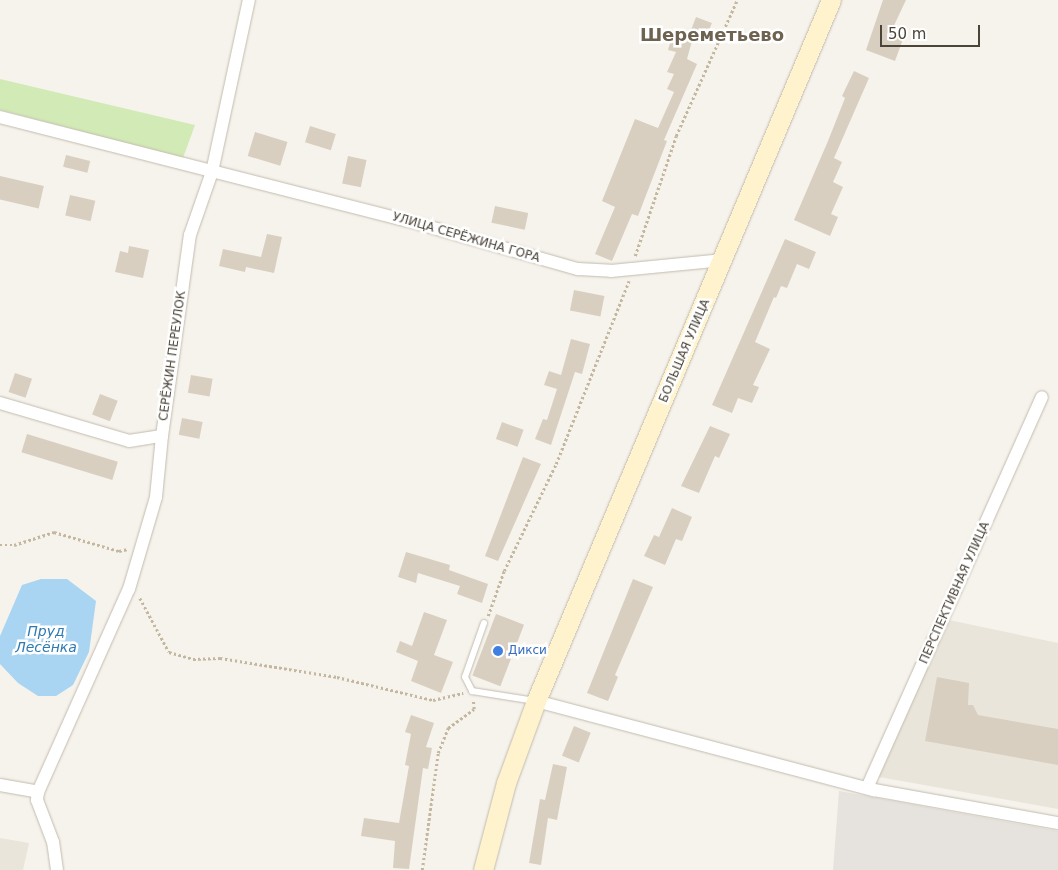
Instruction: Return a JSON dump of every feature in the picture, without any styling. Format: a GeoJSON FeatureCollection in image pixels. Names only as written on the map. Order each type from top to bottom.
{"type":"FeatureCollection","features":[{"type":"Feature","properties":{"kind":"street"},"geometry":{"type":"LineString","coordinates":[[212,172],[249,0]]}},
{"type":"Feature","properties":{"kind":"street","name":"БОЛЬШАЯ УЛИЦА"},"geometry":{"type":"LineString","coordinates":[[483,870],[506,783],[536,701],[723,260],[830,0]]}},
{"type":"Feature","properties":{"kind":"street","name":"УЛИЦА СЕРЁЖИНА ГОРА"},"geometry":{"type":"LineString","coordinates":[[0,117],[409,221],[578,269],[611,271],[723,260]]}},
{"type":"Feature","properties":{"kind":"street","name":"СЕРЁЖИН ПЕРЕУЛОК"},"geometry":{"type":"LineString","coordinates":[[0,403],[129,441],[162,436],[190,235],[212,172]]}},
{"type":"Feature","properties":{"kind":"street","name":"ПЕРСПЕКТИВНАЯ УЛИЦА"},"geometry":{"type":"LineString","coordinates":[[867,788],[1042,397]]}},
{"type":"Feature","properties":{"kind":"street"},"geometry":{"type":"LineString","coordinates":[[57,870],[53,842],[37,800],[38,792],[129,589],[156,497],[162,436]]}},
{"type":"Feature","properties":{"kind":"street"},"geometry":{"type":"LineString","coordinates":[[536,701],[867,788],[1058,823]]}},
{"type":"Feature","properties":{"kind":"street"},"geometry":{"type":"LineString","coordinates":[[0,785],[38,792]]}},
{"type":"Feature","properties":{"kind":"lane"},"geometry":{"type":"LineString","coordinates":[[484,623],[465,677],[472,691],[536,701]]}},
{"type":"Feature","properties":{"kind":"path"},"geometry":{"type":"LineString","coordinates":[[634,259],[676,136],[738,0]]}},
{"type":"Feature","properties":{"kind":"path"},"geometry":{"type":"LineString","coordinates":[[484,623],[504,571],[556,464],[630,280]]}},
{"type":"Feature","properties":{"kind":"path"},"geometry":{"type":"LineString","coordinates":[[0,545],[14,545],[54,532],[119,551],[142,547]]}},
{"type":"Feature","properties":{"kind":"path"},"geometry":{"type":"LineString","coordinates":[[129,589],[136,593],[150,614],[169,652],[193,659],[220,658],[371,683],[433,700],[454,695]]}},
{"type":"Feature","properties":{"kind":"path"},"geometry":{"type":"LineString","coordinates":[[422,870],[438,753],[448,728],[474,709],[472,691]]}},
{"type":"Feature","properties":{"kind":"shaded area"},"geometry":{"type":"Polygon","coordinates":[[[949,620],[1058,643],[1058,809],[879,777],[949,620]]]}},
{"type":"Feature","properties":{"kind":"shaded area"},"geometry":{"type":"Polygon","coordinates":[[[839,791],[1058,831],[1058,870],[833,870],[839,791]]]}},
{"type":"Feature","properties":{"kind":"shaded area"},"geometry":{"type":"Polygon","coordinates":[[[0,838],[29,843],[23,870],[0,870],[0,838]]]}},
{"type":"Feature","properties":{"kind":"green space"},"geometry":{"type":"Polygon","coordinates":[[[0,79],[195,125],[183,158],[0,110],[0,79]]]}},
{"type":"Feature","properties":{"kind":"water","name":"Пруд Лесёнка"},"geometry":{"type":"Polygon","coordinates":[[[41,579],[67,579],[96,601],[89,652],[73,685],[56,696],[38,696],[18,683],[0,664],[0,636],[22,585],[41,579]]]}},
{"type":"Feature","properties":{"kind":"building"},"geometry":{"type":"Polygon","coordinates":[[[883,0],[906,0],[890,34],[903,39],[895,61],[866,50],[883,0]]]}},
{"type":"Feature","properties":{"kind":"building"},"geometry":{"type":"Polygon","coordinates":[[[696,17],[712,23],[705,41],[689,35],[696,17]]]}},
{"type":"Feature","properties":{"kind":"building"},"geometry":{"type":"Polygon","coordinates":[[[672,36],[692,41],[687,59],[697,64],[664,140],[667,141],[638,216],[632,214],[612,261],[595,254],[615,207],[602,201],[635,119],[658,128],[674,92],[667,89],[674,74],[667,72],[676,52],[668,50],[672,36]]]}},
{"type":"Feature","properties":{"kind":"building"},"geometry":{"type":"Polygon","coordinates":[[[854,71],[869,78],[834,158],[842,162],[833,182],[843,187],[831,214],[838,217],[830,236],[794,220],[828,141],[845,98],[842,96],[854,71]]]}},
{"type":"Feature","properties":{"kind":"building"},"geometry":{"type":"Polygon","coordinates":[[[310,126],[336,134],[331,150],[305,142],[310,126]]]}},
{"type":"Feature","properties":{"kind":"building"},"geometry":{"type":"Polygon","coordinates":[[[255,132],[288,142],[280,166],[248,156],[255,132]]]}},
{"type":"Feature","properties":{"kind":"building"},"geometry":{"type":"Polygon","coordinates":[[[66,155],[90,161],[87,173],[63,167],[66,155]]]}},
{"type":"Feature","properties":{"kind":"building"},"geometry":{"type":"Polygon","coordinates":[[[348,156],[367,160],[361,187],[342,183],[348,156]]]}},
{"type":"Feature","properties":{"kind":"building"},"geometry":{"type":"Polygon","coordinates":[[[0,176],[44,186],[39,209],[0,200],[0,176]]]}},
{"type":"Feature","properties":{"kind":"building"},"geometry":{"type":"Polygon","coordinates":[[[70,195],[95,201],[91,221],[65,215],[70,195]]]}},
{"type":"Feature","properties":{"kind":"building"},"geometry":{"type":"Polygon","coordinates":[[[495,206],[528,213],[525,230],[491,223],[495,206]]]}},
{"type":"Feature","properties":{"kind":"building"},"geometry":{"type":"Polygon","coordinates":[[[267,234],[282,237],[274,273],[246,267],[245,272],[219,266],[223,249],[261,257],[267,234]]]}},
{"type":"Feature","properties":{"kind":"building"},"geometry":{"type":"Polygon","coordinates":[[[785,239],[816,252],[809,269],[797,264],[787,288],[781,286],[776,298],[774,297],[755,342],[770,349],[753,385],[759,387],[752,403],[738,398],[732,413],[712,405],[785,239]]]}},
{"type":"Feature","properties":{"kind":"building"},"geometry":{"type":"Polygon","coordinates":[[[129,246],[149,250],[143,278],[115,272],[120,251],[128,253],[129,246]]]}},
{"type":"Feature","properties":{"kind":"building"},"geometry":{"type":"Polygon","coordinates":[[[574,290],[604,296],[600,317],[570,311],[574,290]]]}},
{"type":"Feature","properties":{"kind":"building"},"geometry":{"type":"Polygon","coordinates":[[[571,339],[590,344],[582,374],[575,372],[551,445],[535,439],[543,419],[547,420],[557,389],[544,385],[549,371],[561,375],[571,339]]]}},
{"type":"Feature","properties":{"kind":"building"},"geometry":{"type":"Polygon","coordinates":[[[15,373],[32,379],[26,398],[8,392],[15,373]]]}},
{"type":"Feature","properties":{"kind":"building"},"geometry":{"type":"Polygon","coordinates":[[[191,375],[213,379],[210,397],[188,393],[191,375]]]}},
{"type":"Feature","properties":{"kind":"building"},"geometry":{"type":"Polygon","coordinates":[[[100,394],[118,401],[110,421],[92,415],[100,394]]]}},
{"type":"Feature","properties":{"kind":"building"},"geometry":{"type":"Polygon","coordinates":[[[182,418],[203,422],[199,439],[179,435],[182,418]]]}},
{"type":"Feature","properties":{"kind":"building"},"geometry":{"type":"Polygon","coordinates":[[[502,422],[524,430],[517,447],[496,439],[502,422]]]}},
{"type":"Feature","properties":{"kind":"building"},"geometry":{"type":"Polygon","coordinates":[[[710,426],[730,434],[719,458],[715,456],[699,493],[681,486],[710,426]]]}},
{"type":"Feature","properties":{"kind":"building"},"geometry":{"type":"Polygon","coordinates":[[[27,434],[118,462],[112,480],[21,452],[27,434]]]}},
{"type":"Feature","properties":{"kind":"building"},"geometry":{"type":"Polygon","coordinates":[[[523,457],[541,464],[498,561],[485,556],[523,457]]]}},
{"type":"Feature","properties":{"kind":"building"},"geometry":{"type":"Polygon","coordinates":[[[672,508],[692,517],[682,541],[676,539],[665,565],[644,556],[654,535],[659,537],[672,508]]]}},
{"type":"Feature","properties":{"kind":"building"},"geometry":{"type":"Polygon","coordinates":[[[406,552],[450,565],[449,570],[488,584],[482,603],[457,594],[460,586],[418,573],[416,583],[398,577],[406,552]]]}},
{"type":"Feature","properties":{"kind":"building"},"geometry":{"type":"Polygon","coordinates":[[[633,579],[653,587],[615,675],[618,677],[608,701],[587,693],[633,579]]]}},
{"type":"Feature","properties":{"kind":"building"},"geometry":{"type":"Polygon","coordinates":[[[424,612],[447,620],[434,655],[453,662],[441,693],[411,681],[418,661],[396,652],[400,641],[412,646],[424,612]]]}},
{"type":"Feature","properties":{"kind":"building","name":"Дикси"},"geometry":{"type":"Polygon","coordinates":[[[496,614],[524,625],[500,686],[472,676],[496,614]]]}},
{"type":"Feature","properties":{"kind":"building"},"geometry":{"type":"Polygon","coordinates":[[[937,677],[969,683],[968,705],[973,705],[978,715],[1058,729],[1058,765],[925,741],[937,677]]]}},
{"type":"Feature","properties":{"kind":"building"},"geometry":{"type":"Polygon","coordinates":[[[411,715],[434,723],[426,747],[432,748],[428,769],[423,768],[409,869],[393,868],[395,841],[361,836],[364,818],[399,823],[409,766],[405,765],[411,734],[405,732],[411,715]]]}},
{"type":"Feature","properties":{"kind":"building"},"geometry":{"type":"Polygon","coordinates":[[[574,726],[591,733],[579,762],[562,756],[574,726]]]}},
{"type":"Feature","properties":{"kind":"building"},"geometry":{"type":"Polygon","coordinates":[[[553,764],[567,767],[557,820],[548,818],[541,865],[529,863],[540,799],[545,800],[553,764]]]}},
{"type":"Feature","properties":{"kind":"place","name":"Дикси"},"geometry":{"type":"Point","coordinates":[498,651]}},
{"type":"Feature","properties":{"kind":"district","name":"Шереметьево"},"geometry":{"type":"Point","coordinates":[712,35]}}]}
